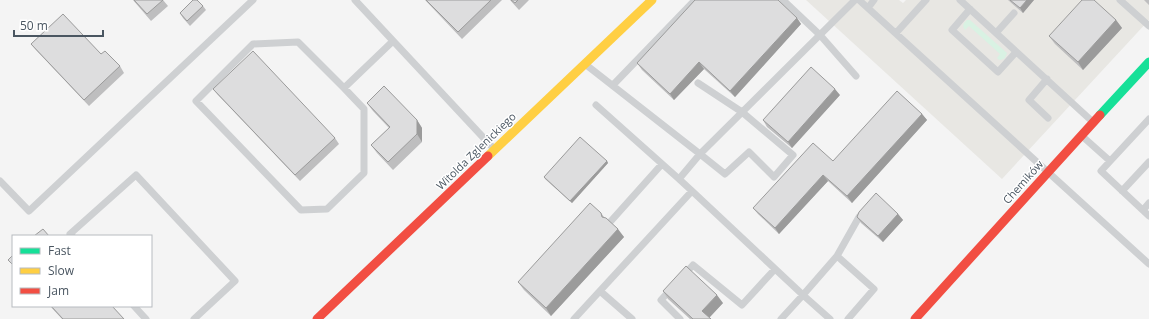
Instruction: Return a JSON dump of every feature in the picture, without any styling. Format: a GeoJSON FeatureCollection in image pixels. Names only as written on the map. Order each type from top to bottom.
{"type":"FeatureCollection","features":[{"type":"Feature","properties":{"kind":"street","name":"Witolda Zglenickiego"},"geometry":{"type":"LineString","coordinates":[[317,319],[652,0]]}},
{"type":"Feature","properties":{"kind":"street","name":"Chemików"},"geometry":{"type":"LineString","coordinates":[[916,319],[1149,62]]}},
{"type":"Feature","properties":{"kind":"lane"},"geometry":{"type":"LineString","coordinates":[[0,181],[29,211],[252,0]]}},
{"type":"Feature","properties":{"kind":"lane"},"geometry":{"type":"LineString","coordinates":[[355,0],[494,150]]}},
{"type":"Feature","properties":{"kind":"lane"},"geometry":{"type":"LineString","coordinates":[[613,85],[695,0]]}},
{"type":"Feature","properties":{"kind":"lane"},"geometry":{"type":"LineString","coordinates":[[783,0],[820,35],[856,76]]}},
{"type":"Feature","properties":{"kind":"lane"},"geometry":{"type":"LineString","coordinates":[[679,179],[700,154],[855,0]]}},
{"type":"Feature","properties":{"kind":"lane"},"geometry":{"type":"LineString","coordinates":[[859,0],[1149,264]]}},
{"type":"Feature","properties":{"kind":"lane"},"geometry":{"type":"LineString","coordinates":[[868,8],[874,0]]}},
{"type":"Feature","properties":{"kind":"lane"},"geometry":{"type":"LineString","coordinates":[[896,33],[926,0]]}},
{"type":"Feature","properties":{"kind":"lane"},"geometry":{"type":"LineString","coordinates":[[960,0],[1094,123]]}},
{"type":"Feature","properties":{"kind":"lane"},"geometry":{"type":"LineString","coordinates":[[1120,0],[1149,26]]}},
{"type":"Feature","properties":{"kind":"lane"},"geometry":{"type":"LineString","coordinates":[[970,9],[952,30],[998,72],[1016,52]]}},
{"type":"Feature","properties":{"kind":"lane"},"geometry":{"type":"LineString","coordinates":[[996,33],[1014,13]]}},
{"type":"Feature","properties":{"kind":"lane"},"geometry":{"type":"LineString","coordinates":[[344,88],[393,41]]}},
{"type":"Feature","properties":{"kind":"lane"},"geometry":{"type":"LineString","coordinates":[[298,42],[344,88],[364,109],[364,173],[327,209],[301,210],[196,101],[253,44],[298,42]]}},
{"type":"Feature","properties":{"kind":"lane"},"geometry":{"type":"LineString","coordinates":[[585,64],[725,174],[750,152],[774,176],[793,155],[742,112],[698,83]]}},
{"type":"Feature","properties":{"kind":"lane"},"geometry":{"type":"LineString","coordinates":[[1047,79],[1029,100],[1048,118]]}},
{"type":"Feature","properties":{"kind":"lane"},"geometry":{"type":"LineString","coordinates":[[596,105],[679,179],[830,319]]}},
{"type":"Feature","properties":{"kind":"lane"},"geometry":{"type":"LineString","coordinates":[[1149,119],[1101,171],[1149,216]]}},
{"type":"Feature","properties":{"kind":"lane"},"geometry":{"type":"LineString","coordinates":[[1082,136],[1110,162]]}},
{"type":"Feature","properties":{"kind":"lane"},"geometry":{"type":"LineString","coordinates":[[1122,191],[1149,162]]}},
{"type":"Feature","properties":{"kind":"lane"},"geometry":{"type":"LineString","coordinates":[[611,221],[662,164]]}},
{"type":"Feature","properties":{"kind":"lane"},"geometry":{"type":"LineString","coordinates":[[71,235],[70,234],[136,175],[235,281],[194,319]]}},
{"type":"Feature","properties":{"kind":"lane"},"geometry":{"type":"LineString","coordinates":[[574,319],[692,191]]}},
{"type":"Feature","properties":{"kind":"lane"},"geometry":{"type":"LineString","coordinates":[[1143,210],[1149,203]]}},
{"type":"Feature","properties":{"kind":"lane"},"geometry":{"type":"LineString","coordinates":[[785,318],[837,256],[859,217]]}},
{"type":"Feature","properties":{"kind":"lane"},"geometry":{"type":"LineString","coordinates":[[837,256],[874,288],[848,319]]}},
{"type":"Feature","properties":{"kind":"lane"},"geometry":{"type":"LineString","coordinates":[[680,319],[661,300],[693,265],[742,305],[775,269]]}},
{"type":"Feature","properties":{"kind":"lane"},"geometry":{"type":"LineString","coordinates":[[600,291],[632,319]]}},
{"type":"Feature","properties":{"kind":"lane"},"geometry":{"type":"LineString","coordinates":[[135,307],[146,319]]}},
{"type":"Feature","properties":{"kind":"shaded area"},"geometry":{"type":"Polygon","coordinates":[[[806,0],[899,0],[903,3],[906,0],[1149,0],[1149,20],[1002,179],[806,0]]]}},
{"type":"Feature","properties":{"kind":"green space"},"geometry":{"type":"Polygon","coordinates":[[[967,20],[970,20],[1007,53],[1005,58],[1001,60],[998,59],[997,58],[1000,54],[969,26],[965,30],[963,25],[967,20]]]}},
{"type":"Feature","properties":{"kind":"building"},"geometry":{"type":"Polygon","coordinates":[[[134,0],[163,0],[147,14],[134,0]]]}},
{"type":"Feature","properties":{"kind":"building"},"geometry":{"type":"Polygon","coordinates":[[[193,0],[197,0],[203,6],[187,21],[180,13],[193,0]]]}},
{"type":"Feature","properties":{"kind":"building"},"geometry":{"type":"Polygon","coordinates":[[[426,0],[491,0],[458,32],[426,0]]]}},
{"type":"Feature","properties":{"kind":"building"},"geometry":{"type":"Polygon","coordinates":[[[511,0],[518,0],[515,3],[511,0]]]}},
{"type":"Feature","properties":{"kind":"building"},"geometry":{"type":"Polygon","coordinates":[[[695,0],[778,0],[797,18],[730,91],[699,62],[670,94],[637,63],[695,0]]]}},
{"type":"Feature","properties":{"kind":"building"},"geometry":{"type":"Polygon","coordinates":[[[1010,0],[1027,0],[1020,8],[1010,0]]]}},
{"type":"Feature","properties":{"kind":"building"},"geometry":{"type":"Polygon","coordinates":[[[1082,0],[1094,0],[1116,20],[1078,62],[1049,36],[1082,0]]]}},
{"type":"Feature","properties":{"kind":"building"},"geometry":{"type":"Polygon","coordinates":[[[63,14],[101,54],[105,51],[120,66],[84,100],[31,44],[63,14]]]}},
{"type":"Feature","properties":{"kind":"building"},"geometry":{"type":"Polygon","coordinates":[[[253,51],[335,138],[295,175],[213,89],[253,51]]]}},
{"type":"Feature","properties":{"kind":"building"},"geometry":{"type":"Polygon","coordinates":[[[811,67],[835,89],[788,142],[763,120],[811,67]]]}},
{"type":"Feature","properties":{"kind":"building"},"geometry":{"type":"Polygon","coordinates":[[[384,86],[417,120],[417,134],[388,162],[371,145],[390,127],[367,103],[384,86]]]}},
{"type":"Feature","properties":{"kind":"building"},"geometry":{"type":"Polygon","coordinates":[[[897,91],[922,114],[847,196],[823,175],[775,228],[753,208],[813,143],[833,161],[897,91]]]}},
{"type":"Feature","properties":{"kind":"building"},"geometry":{"type":"Polygon","coordinates":[[[580,137],[607,161],[570,201],[544,177],[580,137]]]}},
{"type":"Feature","properties":{"kind":"building"},"geometry":{"type":"Polygon","coordinates":[[[876,193],[898,214],[878,236],[857,217],[859,212],[876,193]]]}},
{"type":"Feature","properties":{"kind":"building"},"geometry":{"type":"Polygon","coordinates":[[[590,203],[601,213],[602,217],[606,218],[618,229],[546,308],[518,282],[590,203]]]}},
{"type":"Feature","properties":{"kind":"building"},"geometry":{"type":"Polygon","coordinates":[[[43,229],[48,235],[35,235],[43,229]]]}},
{"type":"Feature","properties":{"kind":"building"},"geometry":{"type":"Polygon","coordinates":[[[12,256],[12,264],[8,260],[12,256]]]}},
{"type":"Feature","properties":{"kind":"building"},"geometry":{"type":"Polygon","coordinates":[[[686,266],[717,295],[702,311],[711,319],[693,319],[663,291],[686,266]]]}},
{"type":"Feature","properties":{"kind":"building"},"geometry":{"type":"Polygon","coordinates":[[[52,307],[113,307],[124,319],[63,319],[52,307]]]}},
{"type":"Feature","properties":{"kind":"traffic: fast"},"geometry":{"type":"LineString","coordinates":[[1100,115],[1149,62]]}},
{"type":"Feature","properties":{"kind":"traffic: slow"},"geometry":{"type":"LineString","coordinates":[[488,156],[652,0]]}},
{"type":"Feature","properties":{"kind":"traffic: jam"},"geometry":{"type":"LineString","coordinates":[[915,319],[1100,115]]}},
{"type":"Feature","properties":{"kind":"traffic: jam"},"geometry":{"type":"LineString","coordinates":[[317,319],[488,156]]}}]}
